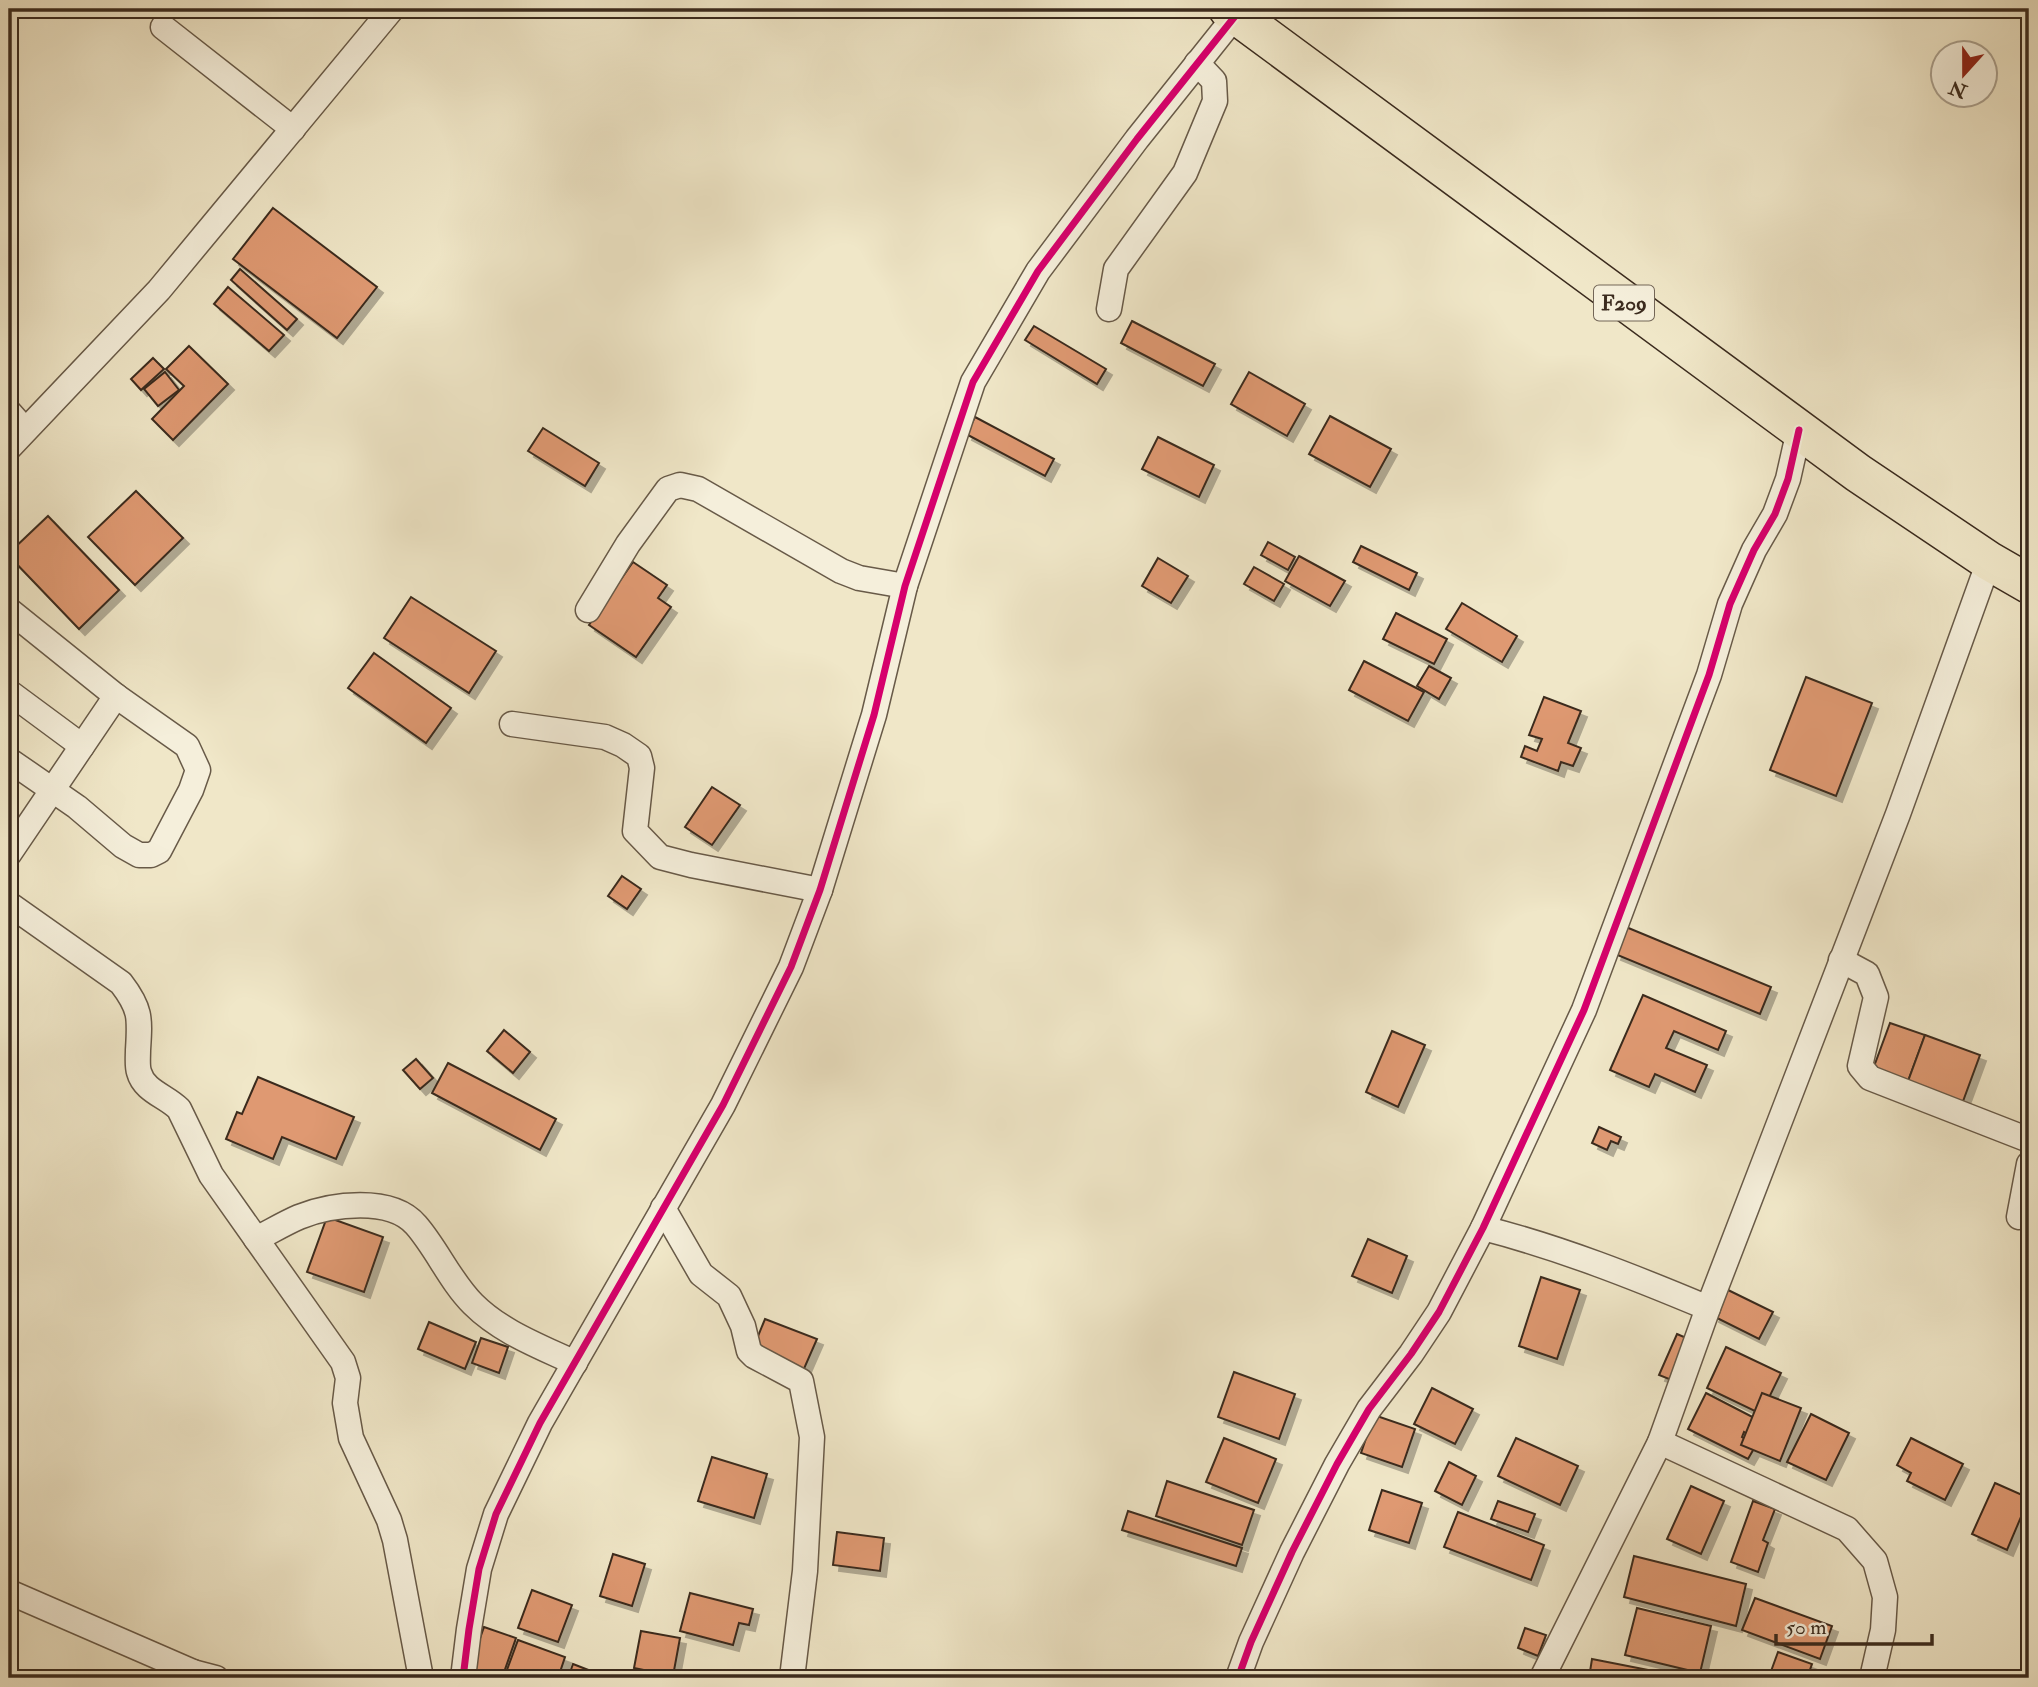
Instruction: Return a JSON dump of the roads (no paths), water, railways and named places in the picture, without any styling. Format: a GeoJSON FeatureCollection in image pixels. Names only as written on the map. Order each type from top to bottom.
{"type":"FeatureCollection","features":[{"type":"Feature","properties":{"kind":"main road","name":"F209"},"geometry":{"type":"LineString","coordinates":[[1232,12],[1858,473],[1989,561],[2029,584]]}},
{"type":"Feature","properties":{"kind":"street"},"geometry":{"type":"LineString","coordinates":[[14,430],[159,290],[392,9]]}},
{"type":"Feature","properties":{"kind":"street"},"geometry":{"type":"LineString","coordinates":[[463,1678],[479,1569],[496,1514],[540,1423],[723,1105],[791,967],[820,890],[874,715],[905,586],[973,383],[1038,271],[1197,63],[1232,12]]}},
{"type":"Feature","properties":{"kind":"street"},"geometry":{"type":"LineString","coordinates":[[163,27],[293,129]]}},
{"type":"Feature","properties":{"kind":"street"},"geometry":{"type":"LineString","coordinates":[[1108,309],[1116,269],[1185,173],[1215,101],[1214,81],[1197,63]]}},
{"type":"Feature","properties":{"kind":"street"},"geometry":{"type":"LineString","coordinates":[[1238,1678],[1251,1642],[1287,1564],[1337,1464],[1369,1409],[1439,1312],[1483,1228],[1584,1010],[1709,675],[1730,604],[1754,550],[1775,514],[1788,479],[1799,430]]}},
{"type":"Feature","properties":{"kind":"street"},"geometry":{"type":"LineString","coordinates":[[588,610],[628,544],[668,489],[680,485],[698,489],[841,571],[859,578],[905,586]]}},
{"type":"Feature","properties":{"kind":"street"},"geometry":{"type":"LineString","coordinates":[[1542,1678],[1660,1443],[1898,814],[1989,561]]}},
{"type":"Feature","properties":{"kind":"street"},"geometry":{"type":"LineString","coordinates":[[9,610],[116,696],[187,746],[198,770],[191,790],[159,851],[151,855],[139,855],[123,846],[77,807],[9,760]]}},
{"type":"Feature","properties":{"kind":"street"},"geometry":{"type":"LineString","coordinates":[[9,692],[82,746]]}},
{"type":"Feature","properties":{"kind":"street"},"geometry":{"type":"LineString","coordinates":[[9,854],[116,696]]}},
{"type":"Feature","properties":{"kind":"street"},"geometry":{"type":"LineString","coordinates":[[512,724],[606,737],[639,756],[642,768],[635,831],[660,857],[820,890]]}},
{"type":"Feature","properties":{"kind":"street"},"geometry":{"type":"LineString","coordinates":[[9,904],[121,983],[134,1001],[139,1024],[139,1073],[148,1087],[172,1101],[178,1109],[211,1175],[343,1362],[348,1378],[345,1403],[351,1438],[395,1540],[421,1678]]}},
{"type":"Feature","properties":{"kind":"street"},"geometry":{"type":"LineString","coordinates":[[1841,960],[1867,974],[1876,997],[1860,1066],[1870,1078],[2029,1140]]}},
{"type":"Feature","properties":{"kind":"street"},"geometry":{"type":"LineString","coordinates":[[2019,1217],[2029,1164]]}},
{"type":"Feature","properties":{"kind":"street"},"geometry":{"type":"LineString","coordinates":[[256,1239],[299,1217],[323,1209],[378,1205],[399,1212],[415,1223],[470,1301],[488,1318],[575,1363]]}},
{"type":"Feature","properties":{"kind":"street"},"geometry":{"type":"LineString","coordinates":[[663,1208],[701,1274],[729,1296],[743,1326],[749,1351],[795,1376],[804,1389],[812,1437],[812,1468],[805,1571],[792,1678]]}},
{"type":"Feature","properties":{"kind":"street"},"geometry":{"type":"LineString","coordinates":[[1483,1228],[1580,1256],[1709,1308]]}},
{"type":"Feature","properties":{"kind":"street"},"geometry":{"type":"LineString","coordinates":[[1660,1443],[1847,1529],[1875,1562],[1885,1597],[1883,1630],[1872,1678]]}},
{"type":"Feature","properties":{"kind":"street"},"geometry":{"type":"LineString","coordinates":[[9,1592],[200,1676]]}}]}
